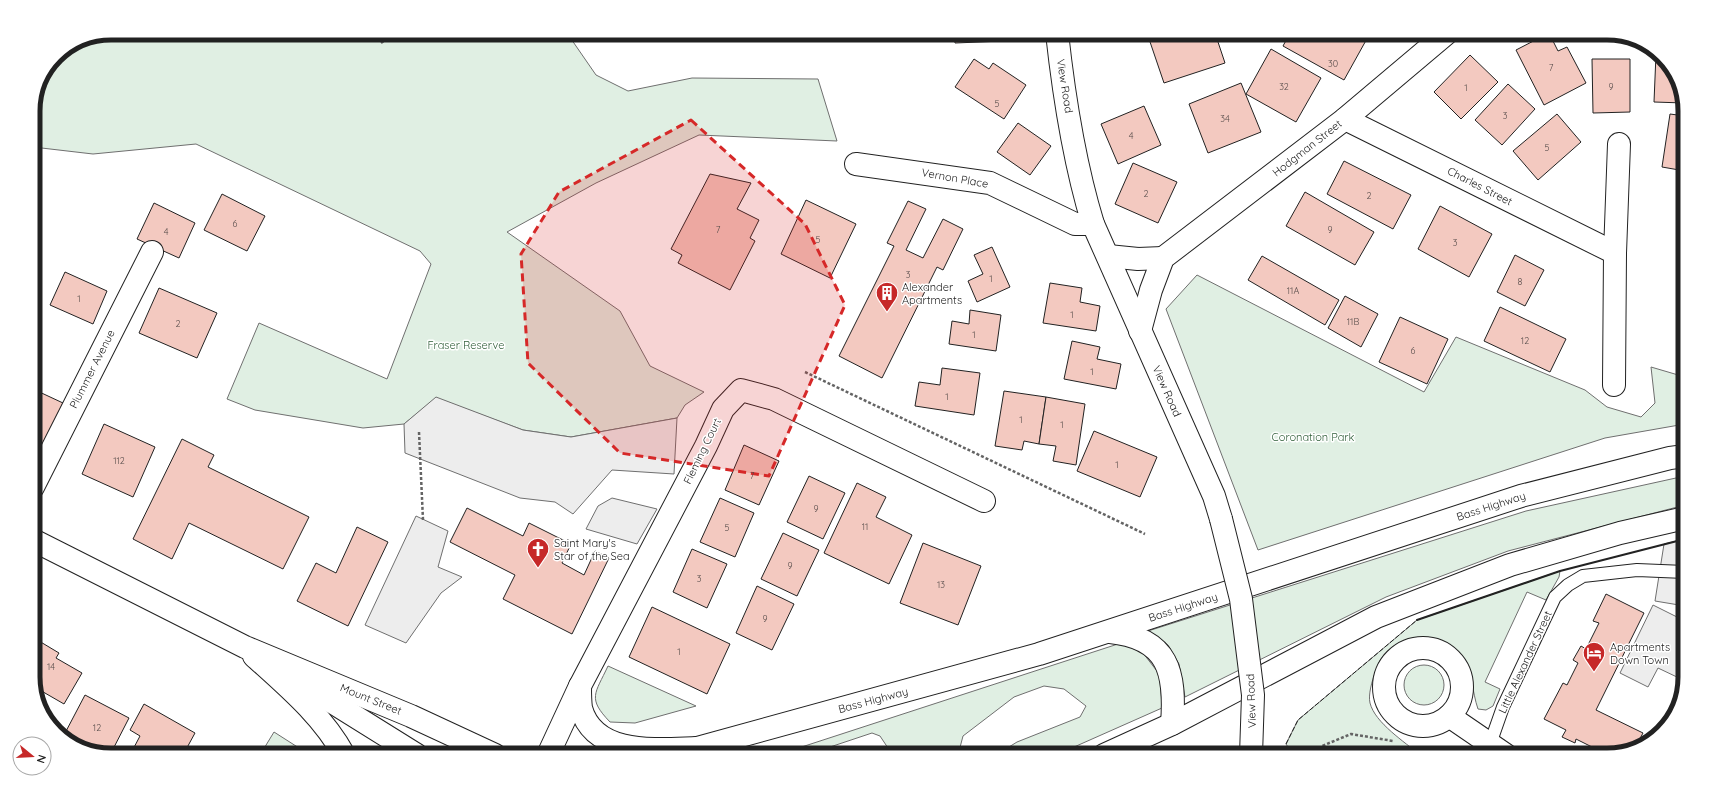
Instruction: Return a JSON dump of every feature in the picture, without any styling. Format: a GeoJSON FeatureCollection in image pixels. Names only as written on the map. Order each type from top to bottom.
{"type":"FeatureCollection","features":[{"type":"Feature","properties":{"kind":"main road","name":"View Road"},"geometry":{"type":"LineString","coordinates":[[1057,40],[1084,194],[1093,224],[1214,496],[1221,519],[1241,599],[1253,695],[1250,748]]}},
{"type":"Feature","properties":{"kind":"main road","name":"Hodgman Street"},"geometry":{"type":"LineString","coordinates":[[1164,258],[1345,118],[1439,40]]}},
{"type":"Feature","properties":{"kind":"main road","name":"Charles Street"},"geometry":{"type":"LineString","coordinates":[[1345,118],[1615,253]]}},
{"type":"Feature","properties":{"kind":"main road"},"geometry":{"type":"LineString","coordinates":[[1614,385],[1615,253],[1619,144]]}},
{"type":"Feature","properties":{"kind":"main road","name":"Vernon Place"},"geometry":{"type":"LineString","coordinates":[[856,164],[990,184],[1075,224],[1093,224]]}},
{"type":"Feature","properties":{"kind":"main road","name":"Plummer Avenue"},"geometry":{"type":"LineString","coordinates":[[40,472],[152,252]]}},
{"type":"Feature","properties":{"kind":"main road"},"geometry":{"type":"LineString","coordinates":[[1108,256],[1138,259],[1164,258],[1151,290],[1140,331]]}},
{"type":"Feature","properties":{"kind":"main road","name":"Fleming Court"},"geometry":{"type":"LineString","coordinates":[[551,748],[580,686],[706,446],[722,409],[741,390],[774,399],[984,501]]}},
{"type":"Feature","properties":{"kind":"main road","name":"Bass Highway"},"geometry":{"type":"LineString","coordinates":[[702,748],[1039,654],[1110,632],[1521,496],[1678,457]]}},
{"type":"Feature","properties":{"kind":"main road"},"geometry":{"type":"LineString","coordinates":[[1119,748],[1172,724],[1376,617],[1510,565],[1620,533],[1678,520]]}},
{"type":"Feature","properties":{"kind":"main road","name":"Mount Street"},"geometry":{"type":"LineString","coordinates":[[40,544],[245,647],[411,716],[479,748]]}},
{"type":"Feature","properties":{"kind":"main road"},"geometry":{"type":"LineString","coordinates":[[1110,632],[1123,633],[1141,640],[1152,646],[1165,661],[1174,692],[1172,724]]}},
{"type":"Feature","properties":{"kind":"main road"},"geometry":{"type":"LineString","coordinates":[[245,647],[322,722],[340,748]]}},
{"type":"Feature","properties":{"kind":"main road","name":"Mount Street"},"geometry":{"type":"LineString","coordinates":[[245,647],[406,748]]}},
{"type":"Feature","properties":{"kind":"main road","name":"Bass Highway"},"geometry":{"type":"LineString","coordinates":[[580,686],[581,707],[584,715],[600,735],[609,741],[625,746],[640,748]]}},
{"type":"Feature","properties":{"kind":"main road"},"geometry":{"type":"LineString","coordinates":[[1449,716],[1497,748]]}},
{"type":"Feature","properties":{"kind":"lane","name":"Little Alexander Street"},"geometry":{"type":"LineString","coordinates":[[1498,748],[1503,707],[1555,597],[1568,585],[1583,576],[1637,570],[1678,572]]}},
{"type":"Feature","properties":{"kind":"path"},"geometry":{"type":"LineString","coordinates":[[381,43],[385,40]]}},
{"type":"Feature","properties":{"kind":"path"},"geometry":{"type":"LineString","coordinates":[[805,372],[1145,534]]}},
{"type":"Feature","properties":{"kind":"path"},"geometry":{"type":"LineString","coordinates":[[419,432],[423,520]]}},
{"type":"Feature","properties":{"kind":"path"},"geometry":{"type":"LineString","coordinates":[[1321,748],[1322,746],[1351,734],[1392,741]]}},
{"type":"Feature","properties":{"kind":"highlighted area"},"geometry":{"type":"Polygon","coordinates":[[[691,120],[805,224],[845,305],[769,476],[620,453],[528,363],[521,254],[559,192],[691,120]]]}},
{"type":"Feature","properties":{"kind":"green space","name":"Fraser Reserve"},"geometry":{"type":"Polygon","coordinates":[[[111,40],[572,40],[596,75],[628,91],[692,78],[818,79],[837,141],[699,135],[596,183],[507,232],[620,311],[650,366],[704,392],[685,405],[677,418],[571,437],[523,430],[436,398],[404,424],[363,428],[255,410],[227,399],[259,323],[387,379],[431,264],[420,251],[196,144],[93,154],[40,148],[40,106],[42,92],[52,71],[71,52],[92,42],[111,40]]]}},
{"type":"Feature","properties":{"kind":"green space","name":"Coronation Park"},"geometry":{"type":"Polygon","coordinates":[[[1197,275],[1424,392],[1456,337],[1585,390],[1607,407],[1641,417],[1655,403],[1651,367],[1678,375],[1678,425],[1605,438],[1258,550],[1166,309],[1197,275]]]}},
{"type":"Feature","properties":{"kind":"green space"},"geometry":{"type":"Polygon","coordinates":[[[1678,478],[1678,507],[1508,551],[1386,597],[1185,697],[1179,664],[1168,645],[1148,631],[1526,511],[1678,478]]]}},
{"type":"Feature","properties":{"kind":"green space"},"geometry":{"type":"Polygon","coordinates":[[[1560,571],[1559,577],[1546,600],[1527,592],[1485,682],[1500,689],[1493,706],[1486,710],[1478,709],[1472,682],[1467,669],[1460,658],[1452,651],[1431,642],[1419,640],[1408,641],[1397,644],[1388,650],[1381,659],[1378,664],[1370,692],[1370,703],[1378,718],[1384,725],[1411,748],[1289,748],[1286,744],[1298,720],[1417,620],[1560,571]]]}},
{"type":"Feature","properties":{"kind":"green space"},"geometry":{"type":"Polygon","coordinates":[[[1121,643],[1143,653],[1160,675],[1162,708],[1072,748],[1007,748],[1017,742],[1080,717],[1086,706],[1064,689],[1044,686],[1014,697],[963,736],[960,748],[888,748],[880,736],[872,733],[827,748],[798,748],[1121,643]]]}},
{"type":"Feature","properties":{"kind":"green space"},"geometry":{"type":"Polygon","coordinates":[[[1424,665],[1435,668],[1441,674],[1444,685],[1441,696],[1435,702],[1424,705],[1413,702],[1407,696],[1404,685],[1407,674],[1413,668],[1424,665]]]}},
{"type":"Feature","properties":{"kind":"green space"},"geometry":{"type":"Polygon","coordinates":[[[608,666],[696,706],[635,723],[610,722],[598,707],[596,701],[597,690],[608,666]]]}},
{"type":"Feature","properties":{"kind":"green space"},"geometry":{"type":"Polygon","coordinates":[[[274,732],[299,748],[264,748],[274,732]]]}},
{"type":"Feature","properties":{"kind":"shaded area"},"geometry":{"type":"Polygon","coordinates":[[[436,397],[523,430],[571,437],[677,418],[674,474],[612,470],[573,514],[555,502],[520,498],[405,453],[404,424],[436,397]]]}},
{"type":"Feature","properties":{"kind":"shaded area"},"geometry":{"type":"Polygon","coordinates":[[[612,498],[657,509],[637,544],[586,529],[598,506],[612,498]]]}},
{"type":"Feature","properties":{"kind":"shaded area"},"geometry":{"type":"Polygon","coordinates":[[[416,516],[448,531],[438,567],[462,577],[441,593],[406,643],[365,625],[416,516]]]}},
{"type":"Feature","properties":{"kind":"shaded area"},"geometry":{"type":"Polygon","coordinates":[[[1678,541],[1678,605],[1655,601],[1664,544],[1678,541]]]}},
{"type":"Feature","properties":{"kind":"shaded area"},"geometry":{"type":"Polygon","coordinates":[[[1653,605],[1678,618],[1678,677],[1658,668],[1648,687],[1620,673],[1653,605]]]}},
{"type":"Feature","properties":{"kind":"building"},"geometry":{"type":"Polygon","coordinates":[[[955,40],[1003,40],[1003,41],[955,43],[955,40]]]}},
{"type":"Feature","properties":{"kind":"building"},"geometry":{"type":"Polygon","coordinates":[[[1149,40],[1217,40],[1225,63],[1164,83],[1149,40]]]}},
{"type":"Feature","properties":{"kind":"building"},"geometry":{"type":"Polygon","coordinates":[[[1286,40],[1366,40],[1344,80],[1283,46],[1286,40]]]}},
{"type":"Feature","properties":{"kind":"building"},"geometry":{"type":"Polygon","coordinates":[[[1535,40],[1552,40],[1558,51],[1567,47],[1586,83],[1544,105],[1516,50],[1535,40]]]}},
{"type":"Feature","properties":{"kind":"building"},"geometry":{"type":"Polygon","coordinates":[[[1271,49],[1321,78],[1296,122],[1246,94],[1271,49]]]}},
{"type":"Feature","properties":{"kind":"building"},"geometry":{"type":"Polygon","coordinates":[[[1470,55],[1498,82],[1461,119],[1434,92],[1470,55]]]}},
{"type":"Feature","properties":{"kind":"building"},"geometry":{"type":"Polygon","coordinates":[[[974,59],[989,69],[993,63],[1026,85],[1004,119],[955,87],[974,59]]]}},
{"type":"Feature","properties":{"kind":"building"},"geometry":{"type":"Polygon","coordinates":[[[1592,59],[1630,59],[1630,112],[1593,113],[1592,59]]]}},
{"type":"Feature","properties":{"kind":"building"},"geometry":{"type":"Polygon","coordinates":[[[1656,60],[1671,79],[1678,103],[1654,102],[1656,60]]]}},
{"type":"Feature","properties":{"kind":"building"},"geometry":{"type":"Polygon","coordinates":[[[1241,83],[1261,132],[1208,153],[1189,104],[1241,83]]]}},
{"type":"Feature","properties":{"kind":"building"},"geometry":{"type":"Polygon","coordinates":[[[1508,84],[1535,109],[1502,145],[1475,120],[1508,84]]]}},
{"type":"Feature","properties":{"kind":"building"},"geometry":{"type":"Polygon","coordinates":[[[1144,106],[1161,145],[1118,164],[1101,124],[1144,106]]]}},
{"type":"Feature","properties":{"kind":"building"},"geometry":{"type":"Polygon","coordinates":[[[1557,114],[1581,142],[1538,180],[1513,151],[1557,114]]]}},
{"type":"Feature","properties":{"kind":"building"},"geometry":{"type":"Polygon","coordinates":[[[1670,114],[1678,115],[1678,170],[1662,167],[1670,114]]]}},
{"type":"Feature","properties":{"kind":"building"},"geometry":{"type":"Polygon","coordinates":[[[1018,123],[1051,146],[1030,175],[997,152],[1018,123]]]}},
{"type":"Feature","properties":{"kind":"building"},"geometry":{"type":"Polygon","coordinates":[[[1344,161],[1411,195],[1393,229],[1327,194],[1344,161]]]}},
{"type":"Feature","properties":{"kind":"building"},"geometry":{"type":"Polygon","coordinates":[[[1133,163],[1177,182],[1158,223],[1115,204],[1133,163]]]}},
{"type":"Feature","properties":{"kind":"building"},"geometry":{"type":"Polygon","coordinates":[[[710,174],[751,183],[737,209],[759,220],[750,238],[755,241],[730,290],[678,263],[682,255],[671,249],[710,174]]]}},
{"type":"Feature","properties":{"kind":"building"},"geometry":{"type":"Polygon","coordinates":[[[1305,192],[1374,232],[1355,265],[1286,226],[1305,192]]]}},
{"type":"Feature","properties":{"kind":"building"},"geometry":{"type":"Polygon","coordinates":[[[222,194],[265,216],[247,251],[204,230],[222,194]]]}},
{"type":"Feature","properties":{"kind":"building"},"geometry":{"type":"Polygon","coordinates":[[[806,200],[856,224],[830,278],[781,254],[806,200]]]}},
{"type":"Feature","properties":{"kind":"building","name":"Alexander Apartments"},"geometry":{"type":"Polygon","coordinates":[[[908,201],[926,209],[906,250],[923,258],[943,219],[963,229],[943,270],[937,267],[882,378],[839,356],[894,246],[887,243],[908,201]]]}},
{"type":"Feature","properties":{"kind":"building"},"geometry":{"type":"Polygon","coordinates":[[[154,203],[195,223],[179,258],[137,239],[154,203]]]}},
{"type":"Feature","properties":{"kind":"building"},"geometry":{"type":"Polygon","coordinates":[[[1440,206],[1492,234],[1469,277],[1418,249],[1440,206]]]}},
{"type":"Feature","properties":{"kind":"building"},"geometry":{"type":"Polygon","coordinates":[[[992,247],[1010,287],[977,302],[968,281],[983,274],[974,255],[992,247]]]}},
{"type":"Feature","properties":{"kind":"building"},"geometry":{"type":"Polygon","coordinates":[[[1515,255],[1544,270],[1525,306],[1497,292],[1515,255]]]}},
{"type":"Feature","properties":{"kind":"building"},"geometry":{"type":"Polygon","coordinates":[[[1262,256],[1339,300],[1325,325],[1248,280],[1262,256]]]}},
{"type":"Feature","properties":{"kind":"building"},"geometry":{"type":"Polygon","coordinates":[[[65,272],[107,291],[93,324],[50,305],[65,272]]]}},
{"type":"Feature","properties":{"kind":"building"},"geometry":{"type":"Polygon","coordinates":[[[1050,283],[1082,288],[1080,302],[1100,306],[1096,331],[1043,323],[1050,283]]]}},
{"type":"Feature","properties":{"kind":"building"},"geometry":{"type":"Polygon","coordinates":[[[159,288],[217,313],[197,358],[139,333],[159,288]]]}},
{"type":"Feature","properties":{"kind":"building"},"geometry":{"type":"Polygon","coordinates":[[[1345,296],[1378,314],[1361,347],[1328,328],[1345,296]]]}},
{"type":"Feature","properties":{"kind":"building"},"geometry":{"type":"Polygon","coordinates":[[[1500,307],[1566,339],[1550,372],[1484,341],[1500,307]]]}},
{"type":"Feature","properties":{"kind":"building"},"geometry":{"type":"Polygon","coordinates":[[[970,310],[1001,315],[996,351],[949,344],[952,321],[969,324],[970,310]]]}},
{"type":"Feature","properties":{"kind":"building"},"geometry":{"type":"Polygon","coordinates":[[[1400,317],[1448,339],[1427,384],[1379,362],[1400,317]]]}},
{"type":"Feature","properties":{"kind":"building"},"geometry":{"type":"Polygon","coordinates":[[[1072,341],[1100,347],[1097,359],[1121,364],[1116,389],[1064,379],[1072,341]]]}},
{"type":"Feature","properties":{"kind":"building"},"geometry":{"type":"Polygon","coordinates":[[[942,368],[980,373],[974,415],[915,406],[919,382],[940,385],[942,368]]]}},
{"type":"Feature","properties":{"kind":"building"},"geometry":{"type":"Polygon","coordinates":[[[1004,391],[1046,397],[1039,444],[1024,441],[1022,450],[995,446],[1004,391]]]}},
{"type":"Feature","properties":{"kind":"building"},"geometry":{"type":"Polygon","coordinates":[[[40,392],[63,403],[40,453],[40,392]]]}},
{"type":"Feature","properties":{"kind":"building"},"geometry":{"type":"Polygon","coordinates":[[[1046,397],[1085,404],[1076,465],[1053,461],[1056,446],[1039,444],[1046,397]]]}},
{"type":"Feature","properties":{"kind":"building"},"geometry":{"type":"Polygon","coordinates":[[[104,424],[155,447],[133,497],[82,474],[104,424]]]}},
{"type":"Feature","properties":{"kind":"building"},"geometry":{"type":"Polygon","coordinates":[[[1094,431],[1157,457],[1140,497],[1077,471],[1094,431]]]}},
{"type":"Feature","properties":{"kind":"building"},"geometry":{"type":"Polygon","coordinates":[[[182,439],[214,455],[208,467],[309,517],[283,569],[189,523],[172,559],[133,539],[182,439]]]}},
{"type":"Feature","properties":{"kind":"building"},"geometry":{"type":"Polygon","coordinates":[[[744,445],[779,461],[759,505],[725,490],[744,445]]]}},
{"type":"Feature","properties":{"kind":"building"},"geometry":{"type":"Polygon","coordinates":[[[809,476],[845,493],[823,539],[787,522],[809,476]]]}},
{"type":"Feature","properties":{"kind":"building"},"geometry":{"type":"Polygon","coordinates":[[[857,483],[886,497],[876,517],[912,535],[889,584],[824,553],[857,483]]]}},
{"type":"Feature","properties":{"kind":"building"},"geometry":{"type":"Polygon","coordinates":[[[720,498],[754,513],[735,557],[700,542],[720,498]]]}},
{"type":"Feature","properties":{"kind":"building","name":"Saint Mary's Star of the Sea"},"geometry":{"type":"Polygon","coordinates":[[[467,508],[523,536],[529,523],[571,544],[562,563],[584,575],[595,551],[609,558],[572,634],[503,599],[515,575],[450,542],[467,508]]]}},
{"type":"Feature","properties":{"kind":"building"},"geometry":{"type":"Polygon","coordinates":[[[357,527],[388,542],[348,626],[297,601],[316,563],[336,573],[357,527]]]}},
{"type":"Feature","properties":{"kind":"building"},"geometry":{"type":"Polygon","coordinates":[[[783,533],[819,550],[797,596],[761,579],[783,533]]]}},
{"type":"Feature","properties":{"kind":"building"},"geometry":{"type":"Polygon","coordinates":[[[923,543],[981,566],[958,625],[900,603],[923,543]]]}},
{"type":"Feature","properties":{"kind":"building"},"geometry":{"type":"Polygon","coordinates":[[[692,549],[727,564],[707,608],[673,592],[692,549]]]}},
{"type":"Feature","properties":{"kind":"building"},"geometry":{"type":"Polygon","coordinates":[[[757,586],[794,604],[772,650],[736,633],[757,586]]]}},
{"type":"Feature","properties":{"kind":"building","name":"Apartments Down Town"},"geometry":{"type":"Polygon","coordinates":[[[1606,594],[1644,613],[1596,710],[1643,733],[1639,741],[1626,746],[1591,748],[1592,747],[1576,739],[1575,743],[1562,737],[1566,730],[1544,719],[1563,683],[1567,685],[1578,663],[1573,660],[1581,646],[1586,649],[1599,623],[1593,621],[1606,594]]]}},
{"type":"Feature","properties":{"kind":"building"},"geometry":{"type":"Polygon","coordinates":[[[652,607],[730,644],[707,694],[629,657],[652,607]]]}},
{"type":"Feature","properties":{"kind":"building"},"geometry":{"type":"Polygon","coordinates":[[[40,642],[59,653],[56,658],[82,673],[64,704],[41,691],[40,642]]]}},
{"type":"Feature","properties":{"kind":"building"},"geometry":{"type":"Polygon","coordinates":[[[85,695],[129,718],[114,748],[97,747],[84,743],[75,739],[66,731],[85,695]]]}},
{"type":"Feature","properties":{"kind":"building"},"geometry":{"type":"Polygon","coordinates":[[[144,704],[195,733],[187,748],[134,748],[140,736],[130,730],[144,704]]]}},
{"type":"Feature","properties":{"kind":"fence"},"geometry":{"type":"LineString","coordinates":[[1286,744],[1298,720],[1417,620]]}},
{"type":"Feature","properties":{"kind":"wall"},"geometry":{"type":"LineString","coordinates":[[1417,620],[1560,571],[1678,541]]}},
{"type":"Feature","properties":{"kind":"place","name":"Alexander Apartments"},"geometry":{"type":"Point","coordinates":[887,312]}},
{"type":"Feature","properties":{"kind":"place","name":"Saint Mary's Star of the Sea"},"geometry":{"type":"Point","coordinates":[538,568]}},
{"type":"Feature","properties":{"kind":"place","name":"Apartments Down Town"},"geometry":{"type":"Point","coordinates":[1594,672]}}]}
